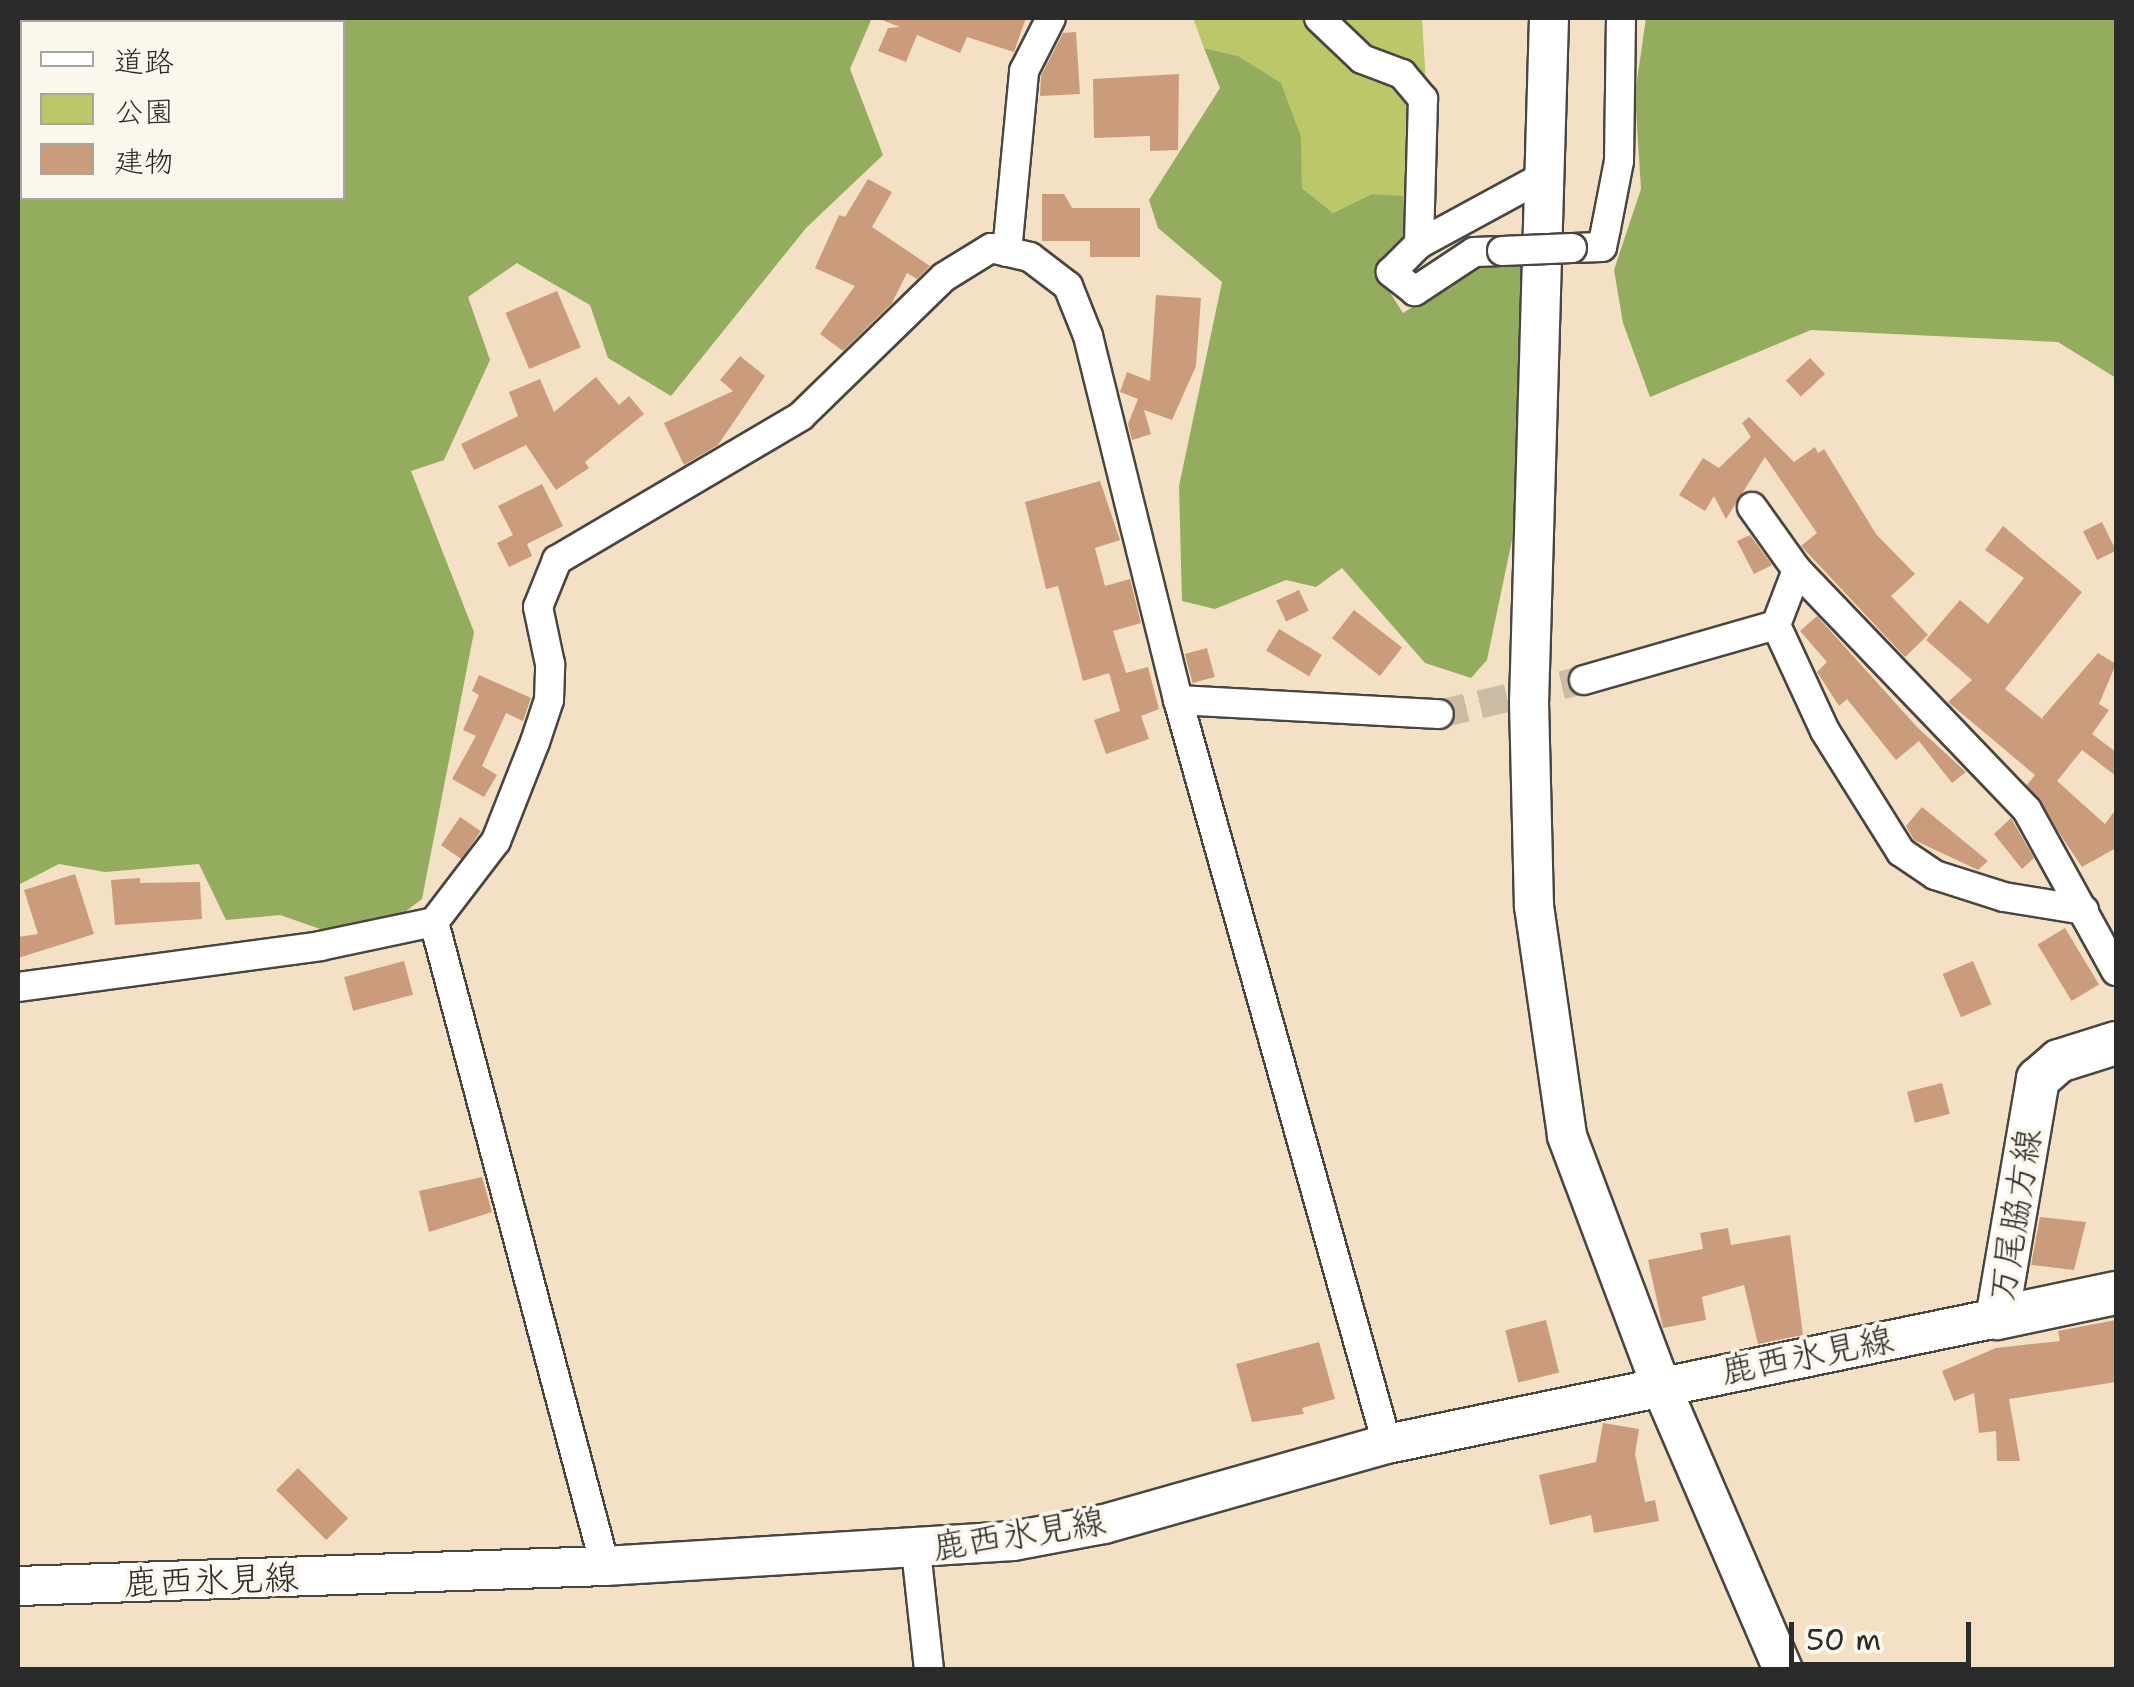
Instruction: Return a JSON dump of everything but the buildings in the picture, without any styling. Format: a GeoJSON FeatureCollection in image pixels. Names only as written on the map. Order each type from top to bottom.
{"type":"FeatureCollection","features":[{"type":"Feature","properties":{"kind":"main road"},"geometry":{"type":"LineString","coordinates":[[1549,18],[1530,702],[1534,906],[1567,1136],[1660,1384],[1783,1670]]}},
{"type":"Feature","properties":{"kind":"main road","name":"万尾脇方線"},"geometry":{"type":"LineString","coordinates":[[2116,1043],[2059,1061],[2038,1078],[1997,1318],[2116,1293]]}},
{"type":"Feature","properties":{"kind":"main road","name":"鹿西氷見線"},"geometry":{"type":"LineString","coordinates":[[18,1586],[604,1566],[916,1550],[1104,1524],[1387,1444],[1660,1384],[1997,1318]]}},
{"type":"Feature","properties":{"kind":"street"},"geometry":{"type":"LineString","coordinates":[[1007,252],[1024,71],[1050,18]]}},
{"type":"Feature","properties":{"kind":"street"},"geometry":{"type":"LineString","coordinates":[[1319,18],[1362,59],[1402,74],[1423,99],[1418,244]]}},
{"type":"Feature","properties":{"kind":"street"},"geometry":{"type":"LineString","coordinates":[[1546,175],[1418,244],[1390,272],[1415,291],[1474,252],[1602,246],[1618,160],[1622,18]]}},
{"type":"Feature","properties":{"kind":"street"},"geometry":{"type":"LineString","coordinates":[[18,987],[320,946],[434,922],[496,841],[535,742],[549,700],[550,664],[538,606],[556,560],[801,416],[944,277],[991,248],[1030,256],[1068,286],[1088,336],[1178,700],[1387,1444]]}},
{"type":"Feature","properties":{"kind":"street"},"geometry":{"type":"LineString","coordinates":[[1752,507],[1797,570],[2027,810],[2116,971]]}},
{"type":"Feature","properties":{"kind":"street"},"geometry":{"type":"LineString","coordinates":[[1797,570],[1776,625],[1825,732],[1901,852],[1935,875],[1987,892],[2084,910]]}},
{"type":"Feature","properties":{"kind":"street"},"geometry":{"type":"LineString","coordinates":[[1584,680],[1776,625]]}},
{"type":"Feature","properties":{"kind":"street"},"geometry":{"type":"LineString","coordinates":[[1178,700],[1439,714]]}},
{"type":"Feature","properties":{"kind":"street"},"geometry":{"type":"LineString","coordinates":[[434,922],[604,1566]]}},
{"type":"Feature","properties":{"kind":"street"},"geometry":{"type":"LineString","coordinates":[[916,1550],[929,1670]]}},
{"type":"Feature","properties":{"kind":"green space"},"geometry":{"type":"Polygon","coordinates":[[[18,18],[872,18],[850,69],[883,155],[806,228],[671,396],[608,358],[590,305],[517,263],[468,297],[490,360],[444,460],[411,471],[474,632],[422,899],[393,921],[326,931],[280,915],[226,920],[199,864],[105,872],[59,864],[18,885],[18,18]]]}},
{"type":"Feature","properties":{"kind":"green space"},"geometry":{"type":"Polygon","coordinates":[[[1193,18],[1422,18],[1433,201],[1372,194],[1333,213],[1302,188],[1300,136],[1238,56],[1204,48],[1193,18]]]}},
{"type":"Feature","properties":{"kind":"green space"},"geometry":{"type":"Polygon","coordinates":[[[1646,18],[2116,18],[2116,378],[2058,342],[1811,330],[1650,397],[1623,323],[1614,270],[1641,189],[1635,94],[1646,18]]]}},
{"type":"Feature","properties":{"kind":"green space"},"geometry":{"type":"Polygon","coordinates":[[[1204,48],[1238,56],[1281,83],[1301,137],[1302,188],[1333,213],[1372,194],[1403,196],[1410,225],[1382,280],[1403,313],[1475,267],[1526,264],[1518,511],[1487,660],[1471,678],[1425,663],[1342,568],[1316,587],[1286,580],[1215,609],[1182,601],[1179,486],[1222,282],[1158,228],[1149,200],[1220,88],[1204,48]]]}},
{"type":"Feature","properties":{"kind":"tunnel"},"geometry":{"type":"LineString","coordinates":[[1439,714],[1584,680]]}}]}
